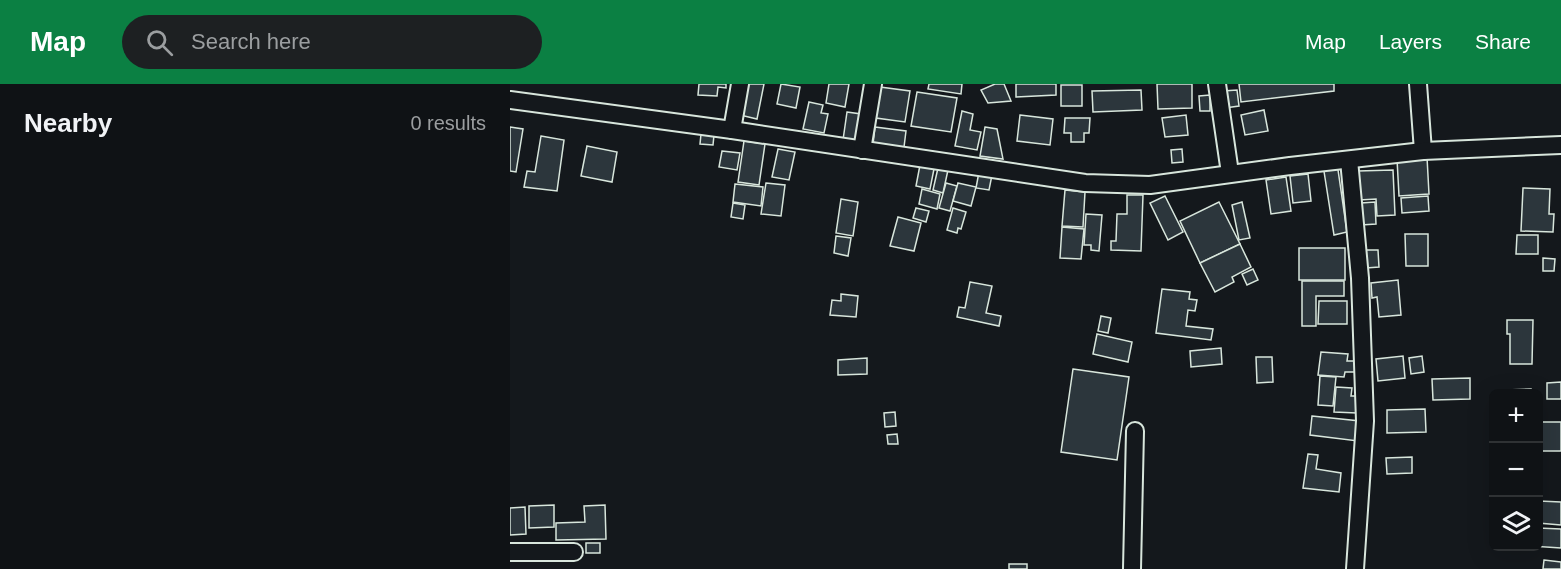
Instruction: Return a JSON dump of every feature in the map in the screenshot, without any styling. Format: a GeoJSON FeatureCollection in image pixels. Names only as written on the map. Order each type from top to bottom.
{"type":"FeatureCollection","features":[{"type":"Feature","properties":{"kind":"street"},"geometry":{"type":"LineString","coordinates":[[732,130],[740,84]]}},
{"type":"Feature","properties":{"kind":"street"},"geometry":{"type":"LineString","coordinates":[[862,150],[873,84]]}},
{"type":"Feature","properties":{"kind":"street"},"geometry":{"type":"LineString","coordinates":[[1217,84],[1230,173]]}},
{"type":"Feature","properties":{"kind":"street"},"geometry":{"type":"LineString","coordinates":[[1418,84],[1424,151]]}},
{"type":"Feature","properties":{"kind":"street"},"geometry":{"type":"LineString","coordinates":[[510,100],[732,130],[1085,183],[1150,185],[1230,173],[1424,151],[1561,145]]}},
{"type":"Feature","properties":{"kind":"street"},"geometry":{"type":"LineString","coordinates":[[1349,160],[1360,278],[1365,421],[1355,569]]}},
{"type":"Feature","properties":{"kind":"street"},"geometry":{"type":"LineString","coordinates":[[1132,569],[1135,431]]}},
{"type":"Feature","properties":{"kind":"street"},"geometry":{"type":"LineString","coordinates":[[510,552],[574,552]]}},
{"type":"Feature","properties":{"kind":"building"},"geometry":{"type":"Polygon","coordinates":[[[699,84],[726,84],[726,88],[718,87],[717,96],[698,95],[699,84]]]}},
{"type":"Feature","properties":{"kind":"building"},"geometry":{"type":"Polygon","coordinates":[[[747,84],[764,84],[757,119],[740,115],[747,84]]]}},
{"type":"Feature","properties":{"kind":"building"},"geometry":{"type":"Polygon","coordinates":[[[781,84],[800,87],[796,108],[777,104],[781,84]]]}},
{"type":"Feature","properties":{"kind":"building"},"geometry":{"type":"Polygon","coordinates":[[[829,84],[849,84],[845,107],[826,103],[829,84]]]}},
{"type":"Feature","properties":{"kind":"building"},"geometry":{"type":"Polygon","coordinates":[[[929,84],[962,84],[961,94],[928,89],[929,84]]]}},
{"type":"Feature","properties":{"kind":"building"},"geometry":{"type":"Polygon","coordinates":[[[995,84],[1004,84],[1011,101],[988,103],[981,90],[995,84]]]}},
{"type":"Feature","properties":{"kind":"building"},"geometry":{"type":"Polygon","coordinates":[[[1016,84],[1056,84],[1056,95],[1016,97],[1016,84]]]}},
{"type":"Feature","properties":{"kind":"building"},"geometry":{"type":"Polygon","coordinates":[[[1157,84],[1192,84],[1192,108],[1158,109],[1157,84]]]}},
{"type":"Feature","properties":{"kind":"building"},"geometry":{"type":"Polygon","coordinates":[[[1239,84],[1334,84],[1334,91],[1241,102],[1239,84]]]}},
{"type":"Feature","properties":{"kind":"building"},"geometry":{"type":"Polygon","coordinates":[[[1061,85],[1082,85],[1082,106],[1061,106],[1061,85]]]}},
{"type":"Feature","properties":{"kind":"building"},"geometry":{"type":"Polygon","coordinates":[[[880,87],[910,91],[905,122],[876,118],[880,87]]]}},
{"type":"Feature","properties":{"kind":"building"},"geometry":{"type":"Polygon","coordinates":[[[1141,90],[1142,110],[1093,112],[1092,91],[1141,90]]]}},
{"type":"Feature","properties":{"kind":"building"},"geometry":{"type":"Polygon","coordinates":[[[1237,90],[1239,106],[1225,108],[1223,91],[1237,90]]]}},
{"type":"Feature","properties":{"kind":"building"},"geometry":{"type":"Polygon","coordinates":[[[917,92],[957,98],[951,132],[911,126],[917,92]]]}},
{"type":"Feature","properties":{"kind":"building"},"geometry":{"type":"Polygon","coordinates":[[[1210,95],[1210,111],[1200,111],[1199,96],[1210,95]]]}},
{"type":"Feature","properties":{"kind":"building"},"geometry":{"type":"Polygon","coordinates":[[[809,102],[823,105],[821,113],[828,114],[824,133],[803,129],[809,102]]]}},
{"type":"Feature","properties":{"kind":"building"},"geometry":{"type":"Polygon","coordinates":[[[1264,110],[1268,131],[1245,135],[1241,115],[1264,110]]]}},
{"type":"Feature","properties":{"kind":"building"},"geometry":{"type":"Polygon","coordinates":[[[962,111],[973,114],[970,130],[981,132],[977,150],[955,146],[962,111]]]}},
{"type":"Feature","properties":{"kind":"building"},"geometry":{"type":"Polygon","coordinates":[[[847,112],[861,114],[856,142],[843,140],[847,112]]]}},
{"type":"Feature","properties":{"kind":"building"},"geometry":{"type":"Polygon","coordinates":[[[1020,115],[1053,119],[1050,145],[1017,141],[1020,115]]]}},
{"type":"Feature","properties":{"kind":"building"},"geometry":{"type":"Polygon","coordinates":[[[1186,115],[1188,135],[1165,137],[1162,118],[1186,115]]]}},
{"type":"Feature","properties":{"kind":"building"},"geometry":{"type":"Polygon","coordinates":[[[1065,118],[1090,118],[1089,133],[1084,133],[1084,142],[1071,142],[1071,133],[1064,133],[1065,118]]]}},
{"type":"Feature","properties":{"kind":"building"},"geometry":{"type":"Polygon","coordinates":[[[510,127],[523,129],[516,172],[510,171],[510,127]]]}},
{"type":"Feature","properties":{"kind":"building"},"geometry":{"type":"Polygon","coordinates":[[[875,127],[906,131],[904,147],[873,144],[875,127]]]}},
{"type":"Feature","properties":{"kind":"building"},"geometry":{"type":"Polygon","coordinates":[[[985,127],[997,129],[1003,159],[980,156],[985,127]]]}},
{"type":"Feature","properties":{"kind":"building"},"geometry":{"type":"Polygon","coordinates":[[[701,134],[714,135],[713,145],[700,144],[701,134]]]}},
{"type":"Feature","properties":{"kind":"building"},"geometry":{"type":"Polygon","coordinates":[[[541,136],[564,140],[557,191],[524,187],[527,171],[535,172],[541,136]]]}},
{"type":"Feature","properties":{"kind":"building"},"geometry":{"type":"Polygon","coordinates":[[[744,141],[765,144],[759,185],[738,182],[744,141]]]}},
{"type":"Feature","properties":{"kind":"building"},"geometry":{"type":"Polygon","coordinates":[[[587,146],[617,152],[612,182],[581,176],[587,146]]]}},
{"type":"Feature","properties":{"kind":"building"},"geometry":{"type":"Polygon","coordinates":[[[778,149],[795,152],[789,180],[772,177],[778,149]]]}},
{"type":"Feature","properties":{"kind":"building"},"geometry":{"type":"Polygon","coordinates":[[[1182,149],[1183,162],[1172,163],[1171,150],[1182,149]]]}},
{"type":"Feature","properties":{"kind":"building"},"geometry":{"type":"Polygon","coordinates":[[[722,151],[740,153],[737,170],[719,167],[722,151]]]}},
{"type":"Feature","properties":{"kind":"building"},"geometry":{"type":"Polygon","coordinates":[[[1427,157],[1429,194],[1399,196],[1397,159],[1427,157]]]}},
{"type":"Feature","properties":{"kind":"building"},"geometry":{"type":"Polygon","coordinates":[[[1337,163],[1347,232],[1334,235],[1323,165],[1337,163]]]}},
{"type":"Feature","properties":{"kind":"building"},"geometry":{"type":"Polygon","coordinates":[[[920,165],[934,169],[930,189],[916,186],[920,165]]]}},
{"type":"Feature","properties":{"kind":"building"},"geometry":{"type":"Polygon","coordinates":[[[938,168],[948,170],[943,193],[933,190],[938,168]]]}},
{"type":"Feature","properties":{"kind":"building"},"geometry":{"type":"Polygon","coordinates":[[[1393,170],[1395,215],[1377,216],[1376,199],[1359,200],[1358,171],[1393,170]]]}},
{"type":"Feature","properties":{"kind":"building"},"geometry":{"type":"Polygon","coordinates":[[[979,172],[992,175],[989,190],[976,188],[979,172]]]}},
{"type":"Feature","properties":{"kind":"building"},"geometry":{"type":"Polygon","coordinates":[[[1308,174],[1311,201],[1293,203],[1290,176],[1308,174]]]}},
{"type":"Feature","properties":{"kind":"building"},"geometry":{"type":"Polygon","coordinates":[[[1286,177],[1291,211],[1271,214],[1266,180],[1286,177]]]}},
{"type":"Feature","properties":{"kind":"building"},"geometry":{"type":"Polygon","coordinates":[[[766,183],[785,185],[781,216],[761,214],[766,183]]]}},
{"type":"Feature","properties":{"kind":"building"},"geometry":{"type":"Polygon","coordinates":[[[946,183],[957,186],[950,211],[939,208],[946,183]]]}},
{"type":"Feature","properties":{"kind":"building"},"geometry":{"type":"Polygon","coordinates":[[[958,183],[976,187],[971,206],[953,201],[958,183]]]}},
{"type":"Feature","properties":{"kind":"building"},"geometry":{"type":"Polygon","coordinates":[[[735,184],[763,187],[761,206],[733,202],[735,184]]]}},
{"type":"Feature","properties":{"kind":"building"},"geometry":{"type":"Polygon","coordinates":[[[1523,188],[1550,189],[1549,214],[1554,214],[1553,232],[1521,231],[1523,188]]]}},
{"type":"Feature","properties":{"kind":"building"},"geometry":{"type":"Polygon","coordinates":[[[922,189],[940,194],[937,209],[919,204],[922,189]]]}},
{"type":"Feature","properties":{"kind":"building"},"geometry":{"type":"Polygon","coordinates":[[[1065,190],[1085,192],[1083,227],[1062,226],[1065,190]]]}},
{"type":"Feature","properties":{"kind":"building"},"geometry":{"type":"Polygon","coordinates":[[[1127,195],[1143,195],[1141,251],[1111,250],[1111,241],[1116,241],[1117,214],[1127,214],[1127,195]]]}},
{"type":"Feature","properties":{"kind":"building"},"geometry":{"type":"Polygon","coordinates":[[[1165,196],[1183,232],[1168,240],[1150,203],[1165,196]]]}},
{"type":"Feature","properties":{"kind":"building"},"geometry":{"type":"Polygon","coordinates":[[[1428,196],[1429,211],[1402,213],[1401,198],[1428,196]]]}},
{"type":"Feature","properties":{"kind":"building"},"geometry":{"type":"Polygon","coordinates":[[[841,199],[858,202],[853,236],[836,233],[841,199]]]}},
{"type":"Feature","properties":{"kind":"building"},"geometry":{"type":"Polygon","coordinates":[[[1219,202],[1240,244],[1200,263],[1180,221],[1219,202]]]}},
{"type":"Feature","properties":{"kind":"building"},"geometry":{"type":"Polygon","coordinates":[[[1242,202],[1250,238],[1239,240],[1232,205],[1242,202]]]}},
{"type":"Feature","properties":{"kind":"building"},"geometry":{"type":"Polygon","coordinates":[[[1375,202],[1376,224],[1361,225],[1361,203],[1375,202]]]}},
{"type":"Feature","properties":{"kind":"building"},"geometry":{"type":"Polygon","coordinates":[[[733,203],[745,205],[743,219],[731,217],[733,203]]]}},
{"type":"Feature","properties":{"kind":"building"},"geometry":{"type":"Polygon","coordinates":[[[916,208],[929,211],[926,222],[913,218],[916,208]]]}},
{"type":"Feature","properties":{"kind":"building"},"geometry":{"type":"Polygon","coordinates":[[[953,208],[966,212],[961,229],[958,228],[957,233],[947,230],[953,208]]]}},
{"type":"Feature","properties":{"kind":"building"},"geometry":{"type":"Polygon","coordinates":[[[1086,214],[1102,215],[1099,251],[1091,250],[1091,245],[1084,245],[1086,214]]]}},
{"type":"Feature","properties":{"kind":"building"},"geometry":{"type":"Polygon","coordinates":[[[898,217],[921,223],[914,251],[890,246],[898,217]]]}},
{"type":"Feature","properties":{"kind":"building"},"geometry":{"type":"Polygon","coordinates":[[[1062,227],[1084,229],[1081,259],[1060,258],[1062,227]]]}},
{"type":"Feature","properties":{"kind":"building"},"geometry":{"type":"Polygon","coordinates":[[[1405,234],[1428,234],[1428,266],[1406,266],[1405,234]]]}},
{"type":"Feature","properties":{"kind":"building"},"geometry":{"type":"Polygon","coordinates":[[[1517,235],[1538,235],[1538,254],[1516,254],[1517,235]]]}},
{"type":"Feature","properties":{"kind":"building"},"geometry":{"type":"Polygon","coordinates":[[[836,236],[851,238],[848,256],[834,253],[836,236]]]}},
{"type":"Feature","properties":{"kind":"building"},"geometry":{"type":"Polygon","coordinates":[[[1240,244],[1251,267],[1232,277],[1234,282],[1215,292],[1200,263],[1240,244]]]}},
{"type":"Feature","properties":{"kind":"building"},"geometry":{"type":"Polygon","coordinates":[[[1299,248],[1345,248],[1345,280],[1299,280],[1299,248]]]}},
{"type":"Feature","properties":{"kind":"building"},"geometry":{"type":"Polygon","coordinates":[[[1365,250],[1378,250],[1379,267],[1366,268],[1365,250]]]}},
{"type":"Feature","properties":{"kind":"building"},"geometry":{"type":"Polygon","coordinates":[[[1543,258],[1555,259],[1554,271],[1543,271],[1543,258]]]}},
{"type":"Feature","properties":{"kind":"building"},"geometry":{"type":"Polygon","coordinates":[[[1253,269],[1258,280],[1247,285],[1242,274],[1253,269]]]}},
{"type":"Feature","properties":{"kind":"building"},"geometry":{"type":"Polygon","coordinates":[[[1398,280],[1401,315],[1379,317],[1377,297],[1372,298],[1371,283],[1398,280]]]}},
{"type":"Feature","properties":{"kind":"building"},"geometry":{"type":"Polygon","coordinates":[[[1302,281],[1344,281],[1344,296],[1316,296],[1316,326],[1302,326],[1302,281]]]}},
{"type":"Feature","properties":{"kind":"building"},"geometry":{"type":"Polygon","coordinates":[[[970,282],[992,286],[986,313],[1001,316],[999,326],[957,317],[959,307],[965,308],[970,282]]]}},
{"type":"Feature","properties":{"kind":"building"},"geometry":{"type":"Polygon","coordinates":[[[1162,289],[1190,292],[1189,299],[1197,300],[1195,311],[1188,310],[1186,326],[1213,329],[1211,340],[1156,333],[1162,289]]]}},
{"type":"Feature","properties":{"kind":"building"},"geometry":{"type":"Polygon","coordinates":[[[841,294],[858,296],[856,317],[830,315],[832,300],[841,301],[841,294]]]}},
{"type":"Feature","properties":{"kind":"building"},"geometry":{"type":"Polygon","coordinates":[[[1319,301],[1347,301],[1347,324],[1318,324],[1319,301]]]}},
{"type":"Feature","properties":{"kind":"building"},"geometry":{"type":"Polygon","coordinates":[[[1101,316],[1111,318],[1108,333],[1098,331],[1101,316]]]}},
{"type":"Feature","properties":{"kind":"building"},"geometry":{"type":"Polygon","coordinates":[[[1507,320],[1533,320],[1532,364],[1510,364],[1510,334],[1507,334],[1507,320]]]}},
{"type":"Feature","properties":{"kind":"building"},"geometry":{"type":"Polygon","coordinates":[[[1097,334],[1132,342],[1128,362],[1093,354],[1097,334]]]}},
{"type":"Feature","properties":{"kind":"building"},"geometry":{"type":"Polygon","coordinates":[[[1221,348],[1222,364],[1191,367],[1190,351],[1221,348]]]}},
{"type":"Feature","properties":{"kind":"building"},"geometry":{"type":"Polygon","coordinates":[[[1321,352],[1348,354],[1347,361],[1356,361],[1355,372],[1345,372],[1344,377],[1318,375],[1321,352]]]}},
{"type":"Feature","properties":{"kind":"building"},"geometry":{"type":"Polygon","coordinates":[[[1403,356],[1405,378],[1378,381],[1376,359],[1403,356]]]}},
{"type":"Feature","properties":{"kind":"building"},"geometry":{"type":"Polygon","coordinates":[[[1422,356],[1424,372],[1411,374],[1409,358],[1422,356]]]}},
{"type":"Feature","properties":{"kind":"building"},"geometry":{"type":"Polygon","coordinates":[[[1256,357],[1272,357],[1273,382],[1257,383],[1256,357]]]}},
{"type":"Feature","properties":{"kind":"building"},"geometry":{"type":"Polygon","coordinates":[[[867,358],[867,374],[838,375],[838,360],[867,358]]]}},
{"type":"Feature","properties":{"kind":"building"},"geometry":{"type":"Polygon","coordinates":[[[1073,369],[1129,377],[1117,460],[1061,452],[1073,369]]]}},
{"type":"Feature","properties":{"kind":"building"},"geometry":{"type":"Polygon","coordinates":[[[1320,376],[1336,377],[1333,406],[1318,405],[1320,376]]]}},
{"type":"Feature","properties":{"kind":"building"},"geometry":{"type":"Polygon","coordinates":[[[1470,378],[1470,399],[1433,400],[1432,379],[1470,378]]]}},
{"type":"Feature","properties":{"kind":"building"},"geometry":{"type":"Polygon","coordinates":[[[1561,382],[1561,399],[1547,399],[1547,383],[1561,382]]]}},
{"type":"Feature","properties":{"kind":"building"},"geometry":{"type":"Polygon","coordinates":[[[1336,387],[1352,388],[1351,396],[1358,396],[1357,413],[1334,412],[1336,387]]]}},
{"type":"Feature","properties":{"kind":"building"},"geometry":{"type":"Polygon","coordinates":[[[1425,409],[1426,432],[1387,433],[1387,410],[1425,409]]]}},
{"type":"Feature","properties":{"kind":"building"},"geometry":{"type":"Polygon","coordinates":[[[895,412],[896,426],[885,427],[884,413],[895,412]]]}},
{"type":"Feature","properties":{"kind":"building"},"geometry":{"type":"Polygon","coordinates":[[[1312,416],[1360,421],[1358,441],[1310,435],[1312,416]]]}},
{"type":"Feature","properties":{"kind":"building"},"geometry":{"type":"Polygon","coordinates":[[[1543,422],[1561,422],[1561,451],[1543,451],[1543,422]]]}},
{"type":"Feature","properties":{"kind":"building"},"geometry":{"type":"Polygon","coordinates":[[[897,434],[898,444],[888,444],[887,435],[897,434]]]}},
{"type":"Feature","properties":{"kind":"building"},"geometry":{"type":"Polygon","coordinates":[[[1308,454],[1318,455],[1316,469],[1341,473],[1339,492],[1303,488],[1308,454]]]}},
{"type":"Feature","properties":{"kind":"building"},"geometry":{"type":"Polygon","coordinates":[[[1412,457],[1412,473],[1387,474],[1386,458],[1412,457]]]}},
{"type":"Feature","properties":{"kind":"building"},"geometry":{"type":"Polygon","coordinates":[[[1543,501],[1561,502],[1561,525],[1543,523],[1543,501]]]}},
{"type":"Feature","properties":{"kind":"building"},"geometry":{"type":"Polygon","coordinates":[[[554,505],[554,527],[529,528],[529,506],[554,505]]]}},
{"type":"Feature","properties":{"kind":"building"},"geometry":{"type":"Polygon","coordinates":[[[605,505],[606,539],[556,540],[556,523],[585,522],[584,506],[605,505]]]}},
{"type":"Feature","properties":{"kind":"building"},"geometry":{"type":"Polygon","coordinates":[[[525,507],[526,534],[510,535],[510,508],[525,507]]]}},
{"type":"Feature","properties":{"kind":"building"},"geometry":{"type":"Polygon","coordinates":[[[1543,528],[1561,529],[1561,548],[1543,547],[1543,528]]]}},
{"type":"Feature","properties":{"kind":"building"},"geometry":{"type":"Polygon","coordinates":[[[586,543],[600,543],[600,553],[586,553],[586,543]]]}},
{"type":"Feature","properties":{"kind":"building"},"geometry":{"type":"Polygon","coordinates":[[[1544,560],[1561,562],[1561,569],[1543,569],[1544,560]]]}},
{"type":"Feature","properties":{"kind":"building"},"geometry":{"type":"Polygon","coordinates":[[[1009,564],[1027,564],[1027,569],[1009,569],[1009,564]]]}}]}
